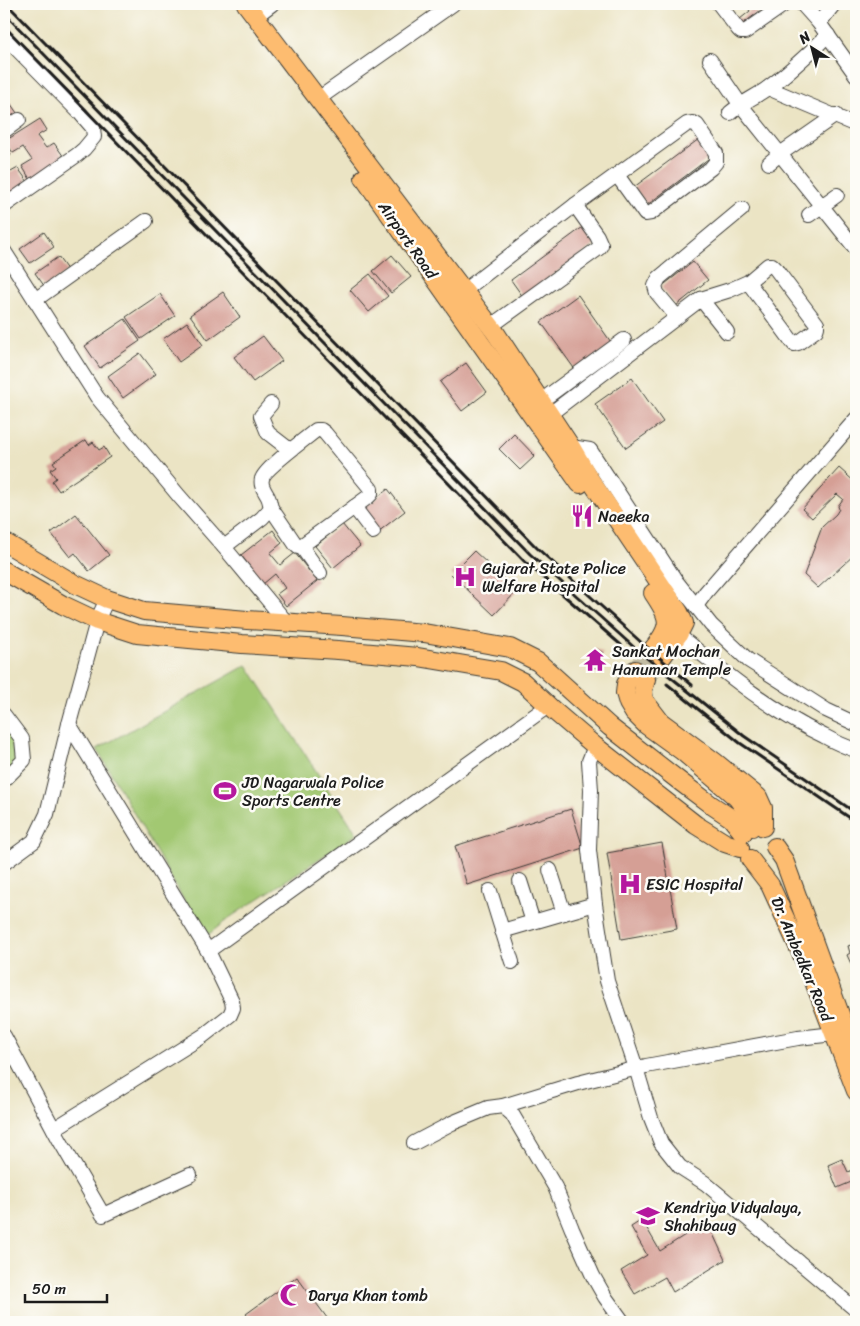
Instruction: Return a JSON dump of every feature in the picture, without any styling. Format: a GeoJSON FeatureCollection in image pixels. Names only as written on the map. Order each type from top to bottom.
{"type":"FeatureCollection","features":[{"type":"Feature","properties":{"kind":"main road","name":"Airport Road"},"geometry":{"type":"LineString","coordinates":[[234,4],[566,451],[583,478]]}},
{"type":"Feature","properties":{"kind":"main road","name":"Airport Road"},"geometry":{"type":"LineString","coordinates":[[251,10],[493,329],[545,408],[566,451]]}},
{"type":"Feature","properties":{"kind":"main road"},"geometry":{"type":"LineString","coordinates":[[583,478],[679,612],[684,623],[678,635],[657,654],[668,622],[661,605],[583,478]]}},
{"type":"Feature","properties":{"kind":"main road"},"geometry":{"type":"LineString","coordinates":[[4,542],[76,584],[108,599],[144,611],[424,633],[510,648],[538,662],[610,727],[731,818],[750,839]]}},
{"type":"Feature","properties":{"kind":"main road"},"geometry":{"type":"LineString","coordinates":[[4,571],[63,605],[97,621],[137,634],[418,657],[501,671],[523,682],[595,746],[696,824],[725,843],[750,839]]}},
{"type":"Feature","properties":{"kind":"main road"},"geometry":{"type":"LineString","coordinates":[[640,675],[626,684],[625,693],[634,713],[646,725],[682,751],[737,798],[745,809],[755,861],[766,859],[775,847]]}},
{"type":"Feature","properties":{"kind":"main road","name":"Dr. Ambedkar Road"},"geometry":{"type":"LineString","coordinates":[[856,1058],[784,860],[775,847],[774,837],[767,829],[750,839],[813,979],[847,1036],[856,1092]]}},
{"type":"Feature","properties":{"kind":"street"},"geometry":{"type":"LineString","coordinates":[[251,10],[272,4]]}},
{"type":"Feature","properties":{"kind":"street"},"geometry":{"type":"LineString","coordinates":[[318,99],[453,4]]}},
{"type":"Feature","properties":{"kind":"street"},"geometry":{"type":"LineString","coordinates":[[719,4],[738,29],[745,32],[785,4]]}},
{"type":"Feature","properties":{"kind":"street"},"geometry":{"type":"LineString","coordinates":[[802,4],[819,23],[856,74]]}},
{"type":"Feature","properties":{"kind":"street"},"geometry":{"type":"LineString","coordinates":[[819,23],[834,4]]}},
{"type":"Feature","properties":{"kind":"street"},"geometry":{"type":"LineString","coordinates":[[735,109],[768,88],[828,35]]}},
{"type":"Feature","properties":{"kind":"street"},"geometry":{"type":"LineString","coordinates":[[4,36],[80,113],[93,128],[94,137],[77,155],[4,206]]}},
{"type":"Feature","properties":{"kind":"street"},"geometry":{"type":"LineString","coordinates":[[710,60],[735,109],[775,158],[822,206],[856,249]]}},
{"type":"Feature","properties":{"kind":"street"},"geometry":{"type":"LineString","coordinates":[[768,88],[856,125]]}},
{"type":"Feature","properties":{"kind":"street"},"geometry":{"type":"LineString","coordinates":[[775,158],[836,115]]}},
{"type":"Feature","properties":{"kind":"street"},"geometry":{"type":"LineString","coordinates":[[4,131],[19,120]]}},
{"type":"Feature","properties":{"kind":"street"},"geometry":{"type":"LineString","coordinates":[[464,290],[575,205],[616,175],[687,124],[693,123],[697,125],[716,153],[716,162],[711,168],[648,214],[646,214],[616,175]]}},
{"type":"Feature","properties":{"kind":"street"},"geometry":{"type":"LineString","coordinates":[[809,215],[837,195]]}},
{"type":"Feature","properties":{"kind":"street"},"geometry":{"type":"LineString","coordinates":[[493,329],[599,248],[597,236],[575,205]]}},
{"type":"Feature","properties":{"kind":"street"},"geometry":{"type":"LineString","coordinates":[[677,317],[657,293],[655,286],[659,278],[742,209]]}},
{"type":"Feature","properties":{"kind":"street"},"geometry":{"type":"LineString","coordinates":[[35,300],[146,221]]}},
{"type":"Feature","properties":{"kind":"street"},"geometry":{"type":"LineString","coordinates":[[4,250],[97,397],[287,623]]}},
{"type":"Feature","properties":{"kind":"street"},"geometry":{"type":"LineString","coordinates":[[545,408],[702,298],[730,290],[748,282],[768,265],[776,268],[816,324],[816,330],[794,344],[748,282]]}},
{"type":"Feature","properties":{"kind":"street"},"geometry":{"type":"LineString","coordinates":[[493,329],[565,281]]}},
{"type":"Feature","properties":{"kind":"street"},"geometry":{"type":"LineString","coordinates":[[702,298],[727,332]]}},
{"type":"Feature","properties":{"kind":"street"},"geometry":{"type":"LineString","coordinates":[[545,408],[624,340]]}},
{"type":"Feature","properties":{"kind":"street"},"geometry":{"type":"LineString","coordinates":[[271,404],[261,416],[268,433],[290,450]]}},
{"type":"Feature","properties":{"kind":"street"},"geometry":{"type":"LineString","coordinates":[[696,606],[856,419]]}},
{"type":"Feature","properties":{"kind":"street"},"geometry":{"type":"LineString","coordinates":[[301,546],[371,494],[371,489],[325,433],[320,430],[316,430],[290,450],[264,474],[261,480],[262,488],[269,499],[271,508],[296,545],[298,547],[301,546],[320,573]]}},
{"type":"Feature","properties":{"kind":"street"},"geometry":{"type":"LineString","coordinates":[[566,451],[590,450],[676,581],[711,625],[748,660],[826,710],[856,724]]}},
{"type":"Feature","properties":{"kind":"street"},"geometry":{"type":"LineString","coordinates":[[354,507],[373,532]]}},
{"type":"Feature","properties":{"kind":"street"},"geometry":{"type":"LineString","coordinates":[[224,547],[262,518],[271,508]]}},
{"type":"Feature","properties":{"kind":"street"},"geometry":{"type":"LineString","coordinates":[[4,863],[34,841],[47,814],[97,621],[108,599]]}},
{"type":"Feature","properties":{"kind":"street"},"geometry":{"type":"LineString","coordinates":[[678,635],[730,678],[805,727],[856,750]]}},
{"type":"Feature","properties":{"kind":"street"},"geometry":{"type":"LineString","coordinates":[[208,951],[548,706]]}},
{"type":"Feature","properties":{"kind":"street"},"geometry":{"type":"LineString","coordinates":[[4,715],[22,739],[24,760],[4,780]]}},
{"type":"Feature","properties":{"kind":"street"},"geometry":{"type":"LineString","coordinates":[[54,1129],[203,1036],[230,1015],[233,1008],[232,1001],[208,951],[69,724]]}},
{"type":"Feature","properties":{"kind":"street"},"geometry":{"type":"LineString","coordinates":[[595,746],[589,761],[591,790],[589,850],[606,981],[661,1143],[680,1167],[705,1182],[856,1310]]}},
{"type":"Feature","properties":{"kind":"street"},"geometry":{"type":"LineString","coordinates":[[550,870],[564,913]]}},
{"type":"Feature","properties":{"kind":"street"},"geometry":{"type":"LineString","coordinates":[[520,881],[533,922]]}},
{"type":"Feature","properties":{"kind":"street"},"geometry":{"type":"LineString","coordinates":[[490,891],[512,962]]}},
{"type":"Feature","properties":{"kind":"street"},"geometry":{"type":"LineString","coordinates":[[502,930],[595,904]]}},
{"type":"Feature","properties":{"kind":"street"},"geometry":{"type":"LineString","coordinates":[[4,1036],[102,1216],[190,1175]]}},
{"type":"Feature","properties":{"kind":"street"},"geometry":{"type":"LineString","coordinates":[[414,1143],[452,1123],[488,1108],[503,1106],[578,1083],[636,1068],[798,1038],[847,1036]]}},
{"type":"Feature","properties":{"kind":"street"},"geometry":{"type":"LineString","coordinates":[[503,1106],[512,1114],[555,1187],[593,1276],[623,1322]]}},
{"type":"Feature","properties":{"kind":"green space","name":"JD Nagarwala Police Sports Centre"},"geometry":{"type":"Polygon","coordinates":[[[247,665],[357,834],[232,916],[205,937],[97,749],[247,665]]]}},
{"type":"Feature","properties":{"kind":"green space"},"geometry":{"type":"Polygon","coordinates":[[[4,723],[12,736],[19,763],[4,777],[4,723]]]}},
{"type":"Feature","properties":{"kind":"building"},"geometry":{"type":"Polygon","coordinates":[[[752,4],[769,4],[740,26],[734,19],[737,16],[740,19],[750,11],[748,8],[752,4]]]}},
{"type":"Feature","properties":{"kind":"building"},"geometry":{"type":"Polygon","coordinates":[[[4,94],[17,113],[4,123],[4,94]]]}},
{"type":"Feature","properties":{"kind":"building"},"geometry":{"type":"Polygon","coordinates":[[[40,119],[47,130],[37,136],[46,148],[54,143],[64,157],[30,179],[22,166],[32,160],[23,147],[13,153],[5,141],[40,119]]]}},
{"type":"Feature","properties":{"kind":"building"},"geometry":{"type":"Polygon","coordinates":[[[699,139],[712,156],[647,205],[634,187],[699,139]]]}},
{"type":"Feature","properties":{"kind":"building"},"geometry":{"type":"Polygon","coordinates":[[[4,144],[11,155],[4,159],[4,144]]]}},
{"type":"Feature","properties":{"kind":"building"},"geometry":{"type":"Polygon","coordinates":[[[4,165],[9,173],[18,168],[28,182],[4,198],[4,165]]]}},
{"type":"Feature","properties":{"kind":"building"},"geometry":{"type":"Polygon","coordinates":[[[583,227],[596,244],[523,297],[511,280],[583,227]]]}},
{"type":"Feature","properties":{"kind":"building"},"geometry":{"type":"Polygon","coordinates":[[[44,232],[54,247],[30,263],[20,249],[44,232]]]}},
{"type":"Feature","properties":{"kind":"building"},"geometry":{"type":"Polygon","coordinates":[[[392,255],[411,277],[391,293],[373,271],[392,255]]]}},
{"type":"Feature","properties":{"kind":"building"},"geometry":{"type":"Polygon","coordinates":[[[58,257],[68,271],[45,287],[35,273],[58,257]]]}},
{"type":"Feature","properties":{"kind":"building"},"geometry":{"type":"Polygon","coordinates":[[[693,262],[708,280],[676,306],[661,287],[693,262]]]}},
{"type":"Feature","properties":{"kind":"building"},"geometry":{"type":"Polygon","coordinates":[[[370,274],[388,296],[369,312],[350,290],[370,274]]]}},
{"type":"Feature","properties":{"kind":"building"},"geometry":{"type":"Polygon","coordinates":[[[223,292],[240,317],[208,340],[190,315],[223,292]]]}},
{"type":"Feature","properties":{"kind":"building"},"geometry":{"type":"Polygon","coordinates":[[[160,294],[175,316],[141,339],[126,317],[160,294]]]}},
{"type":"Feature","properties":{"kind":"building"},"geometry":{"type":"Polygon","coordinates":[[[578,295],[613,345],[576,371],[541,322],[578,295]]]}},
{"type":"Feature","properties":{"kind":"building"},"geometry":{"type":"Polygon","coordinates":[[[125,319],[140,341],[100,368],[85,346],[125,319]]]}},
{"type":"Feature","properties":{"kind":"building"},"geometry":{"type":"Polygon","coordinates":[[[187,322],[203,345],[179,362],[163,339],[187,322]]]}},
{"type":"Feature","properties":{"kind":"building"},"geometry":{"type":"Polygon","coordinates":[[[263,336],[282,361],[253,382],[234,357],[263,336]]]}},
{"type":"Feature","properties":{"kind":"building"},"geometry":{"type":"Polygon","coordinates":[[[140,353],[156,374],[123,398],[108,376],[140,353]]]}},
{"type":"Feature","properties":{"kind":"building"},"geometry":{"type":"Polygon","coordinates":[[[466,363],[487,392],[462,411],[440,382],[466,363]]]}},
{"type":"Feature","properties":{"kind":"building"},"geometry":{"type":"Polygon","coordinates":[[[632,378],[663,422],[626,448],[595,404],[632,378]]]}},
{"type":"Feature","properties":{"kind":"building"},"geometry":{"type":"Polygon","coordinates":[[[514,434],[535,456],[520,470],[499,449],[514,434]]]}},
{"type":"Feature","properties":{"kind":"building"},"geometry":{"type":"Polygon","coordinates":[[[86,440],[89,445],[93,442],[99,450],[104,447],[110,457],[59,491],[52,481],[56,478],[50,470],[56,466],[53,462],[86,440]]]}},
{"type":"Feature","properties":{"kind":"building"},"geometry":{"type":"Polygon","coordinates":[[[839,468],[856,483],[856,555],[818,588],[804,575],[822,527],[836,514],[839,509],[838,506],[843,499],[837,494],[812,518],[802,509],[839,468]]]}},
{"type":"Feature","properties":{"kind":"building"},"geometry":{"type":"Polygon","coordinates":[[[388,489],[405,511],[378,532],[361,510],[388,489]]]}},
{"type":"Feature","properties":{"kind":"building"},"geometry":{"type":"Polygon","coordinates":[[[76,514],[109,555],[89,571],[75,553],[70,557],[51,533],[76,514]]]}},
{"type":"Feature","properties":{"kind":"building"},"geometry":{"type":"Polygon","coordinates":[[[342,524],[360,546],[333,568],[315,546],[342,524]]]}},
{"type":"Feature","properties":{"kind":"building"},"geometry":{"type":"Polygon","coordinates":[[[273,530],[282,543],[270,553],[280,565],[295,553],[317,581],[286,606],[277,594],[285,588],[275,574],[263,584],[241,555],[273,530]]]}},
{"type":"Feature","properties":{"kind":"building"},"geometry":{"type":"Polygon","coordinates":[[[474,551],[517,591],[494,615],[451,574],[474,551]]]}},
{"type":"Feature","properties":{"kind":"building","name":"Sankat Mochan Hanuman Temple"},"geometry":{"type":"Polygon","coordinates":[[[596,649],[603,653],[596,668],[587,666],[596,649]]]}},
{"type":"Feature","properties":{"kind":"building"},"geometry":{"type":"Polygon","coordinates":[[[571,809],[583,848],[467,885],[455,846],[571,809]]]}},
{"type":"Feature","properties":{"kind":"building"},"geometry":{"type":"Polygon","coordinates":[[[662,843],[677,929],[621,939],[607,853],[662,843]]]}},
{"type":"Feature","properties":{"kind":"building"},"geometry":{"type":"Polygon","coordinates":[[[856,943],[856,970],[847,955],[850,953],[848,946],[856,943]]]}},
{"type":"Feature","properties":{"kind":"building"},"geometry":{"type":"Polygon","coordinates":[[[842,1159],[848,1172],[856,1169],[856,1180],[837,1188],[828,1165],[842,1159]]]}},
{"type":"Feature","properties":{"kind":"building"},"geometry":{"type":"Polygon","coordinates":[[[642,1220],[660,1251],[707,1221],[725,1260],[673,1292],[665,1277],[635,1294],[621,1271],[647,1255],[631,1227],[642,1220]]]}},
{"type":"Feature","properties":{"kind":"building","name":"Darya Khan tomb"},"geometry":{"type":"Polygon","coordinates":[[[297,1277],[330,1322],[252,1322],[246,1314],[297,1277]]]}},
{"type":"Feature","properties":{"kind":"tunnel"},"geometry":{"type":"LineString","coordinates":[[635,670],[652,650]]}},
{"type":"Feature","properties":{"kind":"tunnel"},"geometry":{"type":"LineString","coordinates":[[646,679],[662,657]]}},
{"type":"Feature","properties":{"kind":"railway"},"geometry":{"type":"LineString","coordinates":[[7,4],[537,548],[643,644],[692,685]]}},
{"type":"Feature","properties":{"kind":"railway"},"geometry":{"type":"LineString","coordinates":[[4,13],[530,554],[637,650],[744,736],[856,813]]}},
{"type":"Feature","properties":{"kind":"railway"},"geometry":{"type":"LineString","coordinates":[[4,26],[523,560],[621,645]]}},
{"type":"Feature","properties":{"kind":"railway"},"geometry":{"type":"LineString","coordinates":[[667,684],[740,743],[856,822]]}},
{"type":"Feature","properties":{"kind":"place","name":"Naeeka"},"geometry":{"type":"Point","coordinates":[582,516]}},
{"type":"Feature","properties":{"kind":"place","name":"Gujarat State Police Welfare Hospital"},"geometry":{"type":"Point","coordinates":[465,577]}},
{"type":"Feature","properties":{"kind":"place","name":"Sankat Mochan Hanuman Temple"},"geometry":{"type":"Point","coordinates":[595,660]}},
{"type":"Feature","properties":{"kind":"place","name":"JD Nagarwala Police Sports Centre"},"geometry":{"type":"Point","coordinates":[225,791]}},
{"type":"Feature","properties":{"kind":"place","name":"ESIC Hospital"},"geometry":{"type":"Point","coordinates":[630,884]}},
{"type":"Feature","properties":{"kind":"place","name":"Kendriya Vidyalaya, Shahibaug"},"geometry":{"type":"Point","coordinates":[648,1216]}},
{"type":"Feature","properties":{"kind":"place","name":"Darya Khan tomb"},"geometry":{"type":"Point","coordinates":[291,1295]}}]}
